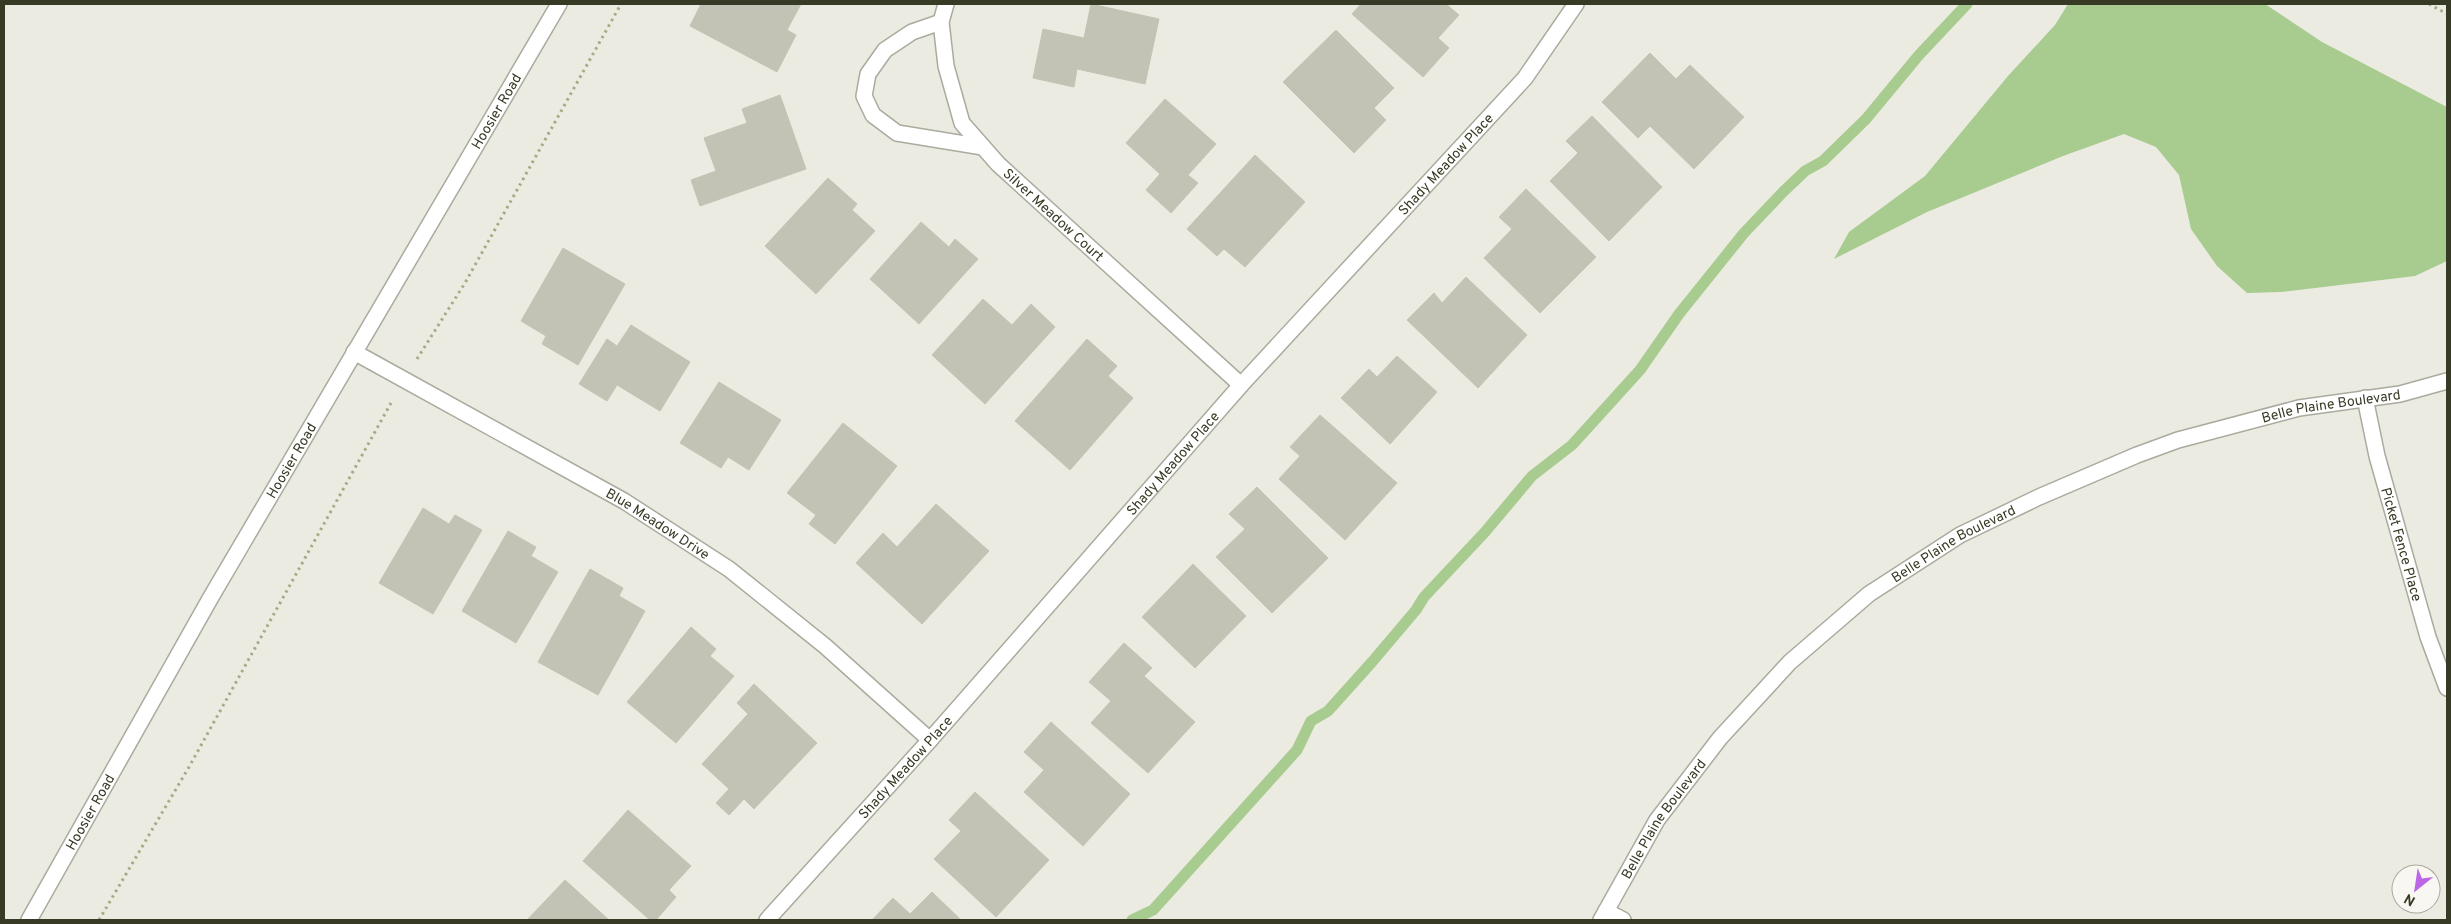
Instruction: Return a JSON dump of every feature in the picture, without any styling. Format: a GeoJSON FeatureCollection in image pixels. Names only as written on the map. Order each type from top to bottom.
{"type":"FeatureCollection","features":[{"type":"Feature","properties":{"kind":"street","name":"Hoosier Road"},"geometry":{"type":"LineString","coordinates":[[29,920],[206,605],[559,4]]}},
{"type":"Feature","properties":{"kind":"street","name":"Silver Meadow Court"},"geometry":{"type":"LineString","coordinates":[[946,4],[940,22],[946,66],[962,123],[998,164],[1241,385]]}},
{"type":"Feature","properties":{"kind":"street","name":"Shady Meadow Place"},"geometry":{"type":"LineString","coordinates":[[767,920],[930,740],[1241,385],[1525,78],[1576,4]]}},
{"type":"Feature","properties":{"kind":"street"},"geometry":{"type":"LineString","coordinates":[[940,22],[912,32],[885,50],[868,74],[864,96],[873,115],[896,133],[983,147]]}},
{"type":"Feature","properties":{"kind":"street","name":"Blue Meadow Drive"},"geometry":{"type":"LineString","coordinates":[[354,352],[624,502],[729,569],[825,646],[930,740]]}},
{"type":"Feature","properties":{"kind":"street","name":"Belle Plaine Boulevard"},"geometry":{"type":"LineString","coordinates":[[1604,916],[1657,820],[1720,738],[1790,662],[1869,594],[1960,535],[2039,497],[2138,455],[2225,426],[2299,408],[2400,394],[2447,381]]}},
{"type":"Feature","properties":{"kind":"street","name":"Picket Fence Place"},"geometry":{"type":"LineString","coordinates":[[2365,398],[2382,475],[2428,637],[2447,688]]}},
{"type":"Feature","properties":{"kind":"street"},"geometry":{"type":"LineString","coordinates":[[1604,916],[1623,920]]}},
{"type":"Feature","properties":{"kind":"path"},"geometry":{"type":"LineString","coordinates":[[99,920],[198,750],[404,379],[462,289],[621,4]]}},
{"type":"Feature","properties":{"kind":"path"},"geometry":{"type":"LineString","coordinates":[[2429,4],[2447,14]]}},
{"type":"Feature","properties":{"kind":"shaded area"},"geometry":{"type":"Polygon","coordinates":[[[2068,4],[2265,4],[2322,42],[2447,107],[2447,261],[2415,276],[2281,292],[2247,293],[2217,266],[2191,229],[2179,175],[2156,147],[2124,134],[2063,156],[1927,212],[1834,259],[1849,232],[1925,176],[2008,76],[2055,25],[2068,4]]]}},
{"type":"Feature","properties":{"kind":"building"},"geometry":{"type":"Polygon","coordinates":[[[701,4],[801,4],[787,30],[796,35],[777,72],[690,26],[701,4]]]}},
{"type":"Feature","properties":{"kind":"building"},"geometry":{"type":"Polygon","coordinates":[[[1091,4],[1159,19],[1145,84],[1077,69],[1074,87],[1033,78],[1043,29],[1084,38],[1091,4]]]}},
{"type":"Feature","properties":{"kind":"building"},"geometry":{"type":"Polygon","coordinates":[[[1361,4],[1446,4],[1459,15],[1438,38],[1449,48],[1423,77],[1352,14],[1361,4]]]}},
{"type":"Feature","properties":{"kind":"building"},"geometry":{"type":"Polygon","coordinates":[[[1336,30],[1394,88],[1374,108],[1386,120],[1354,153],[1283,82],[1336,30]]]}},
{"type":"Feature","properties":{"kind":"building"},"geometry":{"type":"Polygon","coordinates":[[[1650,53],[1676,79],[1690,65],[1744,117],[1694,169],[1650,126],[1638,138],[1602,102],[1650,53]]]}},
{"type":"Feature","properties":{"kind":"building"},"geometry":{"type":"Polygon","coordinates":[[[780,95],[806,169],[700,206],[691,180],[716,171],[704,138],[747,123],[742,109],[780,95]]]}},
{"type":"Feature","properties":{"kind":"building"},"geometry":{"type":"Polygon","coordinates":[[[1165,99],[1216,144],[1188,175],[1198,183],[1171,213],[1146,190],[1160,174],[1126,143],[1165,99]]]}},
{"type":"Feature","properties":{"kind":"building"},"geometry":{"type":"Polygon","coordinates":[[[1592,116],[1662,187],[1609,241],[1550,181],[1578,153],[1566,141],[1592,116]]]}},
{"type":"Feature","properties":{"kind":"building"},"geometry":{"type":"Polygon","coordinates":[[[1255,155],[1305,202],[1245,267],[1224,249],[1217,256],[1187,229],[1255,155]]]}},
{"type":"Feature","properties":{"kind":"building"},"geometry":{"type":"Polygon","coordinates":[[[828,178],[857,204],[852,210],[875,231],[816,294],[765,246],[828,178]]]}},
{"type":"Feature","properties":{"kind":"building"},"geometry":{"type":"Polygon","coordinates":[[[1526,189],[1596,257],[1540,313],[1484,258],[1512,229],[1499,217],[1526,189]]]}},
{"type":"Feature","properties":{"kind":"building"},"geometry":{"type":"Polygon","coordinates":[[[921,222],[949,247],[955,239],[978,259],[919,324],[870,279],[921,222]]]}},
{"type":"Feature","properties":{"kind":"building"},"geometry":{"type":"Polygon","coordinates":[[[563,248],[625,284],[578,365],[542,344],[546,336],[521,321],[563,248]]]}},
{"type":"Feature","properties":{"kind":"building"},"geometry":{"type":"Polygon","coordinates":[[[1466,277],[1527,335],[1478,388],[1407,320],[1434,293],[1442,303],[1466,277]]]}},
{"type":"Feature","properties":{"kind":"building"},"geometry":{"type":"Polygon","coordinates":[[[983,299],[1012,325],[1031,304],[1055,327],[985,404],[932,355],[983,299]]]}},
{"type":"Feature","properties":{"kind":"building"},"geometry":{"type":"Polygon","coordinates":[[[631,325],[690,362],[660,411],[617,385],[607,401],[579,384],[607,339],[617,346],[631,325]]]}},
{"type":"Feature","properties":{"kind":"building"},"geometry":{"type":"Polygon","coordinates":[[[1087,339],[1117,366],[1108,376],[1133,398],[1070,470],[1015,421],[1087,339]]]}},
{"type":"Feature","properties":{"kind":"building"},"geometry":{"type":"Polygon","coordinates":[[[1397,356],[1437,392],[1390,444],[1341,398],[1369,369],[1377,377],[1397,356]]]}},
{"type":"Feature","properties":{"kind":"building"},"geometry":{"type":"Polygon","coordinates":[[[719,382],[781,420],[749,470],[728,457],[721,468],[680,443],[719,382]]]}},
{"type":"Feature","properties":{"kind":"building"},"geometry":{"type":"Polygon","coordinates":[[[1320,415],[1397,483],[1345,540],[1279,479],[1300,456],[1290,447],[1320,415]]]}},
{"type":"Feature","properties":{"kind":"building"},"geometry":{"type":"Polygon","coordinates":[[[843,423],[897,466],[835,544],[809,524],[816,515],[787,493],[843,423]]]}},
{"type":"Feature","properties":{"kind":"building"},"geometry":{"type":"Polygon","coordinates":[[[1257,487],[1328,558],[1272,613],[1216,557],[1245,529],[1229,514],[1257,487]]]}},
{"type":"Feature","properties":{"kind":"building"},"geometry":{"type":"Polygon","coordinates":[[[936,504],[989,551],[922,624],[856,563],[883,533],[897,547],[936,504]]]}},
{"type":"Feature","properties":{"kind":"building"},"geometry":{"type":"Polygon","coordinates":[[[423,508],[449,524],[455,515],[482,530],[433,614],[379,583],[423,508]]]}},
{"type":"Feature","properties":{"kind":"building"},"geometry":{"type":"Polygon","coordinates":[[[508,531],[536,547],[531,556],[558,572],[516,643],[462,611],[508,531]]]}},
{"type":"Feature","properties":{"kind":"building"},"geometry":{"type":"Polygon","coordinates":[[[1193,564],[1246,616],[1195,668],[1142,617],[1193,564]]]}},
{"type":"Feature","properties":{"kind":"building"},"geometry":{"type":"Polygon","coordinates":[[[590,569],[623,588],[619,596],[645,611],[598,695],[538,662],[590,569]]]}},
{"type":"Feature","properties":{"kind":"building"},"geometry":{"type":"Polygon","coordinates":[[[691,627],[716,649],[710,656],[734,676],[676,743],[627,702],[691,627]]]}},
{"type":"Feature","properties":{"kind":"building"},"geometry":{"type":"Polygon","coordinates":[[[1124,643],[1152,668],[1144,676],[1195,722],[1148,773],[1091,723],[1111,701],[1089,682],[1124,643]]]}},
{"type":"Feature","properties":{"kind":"building"},"geometry":{"type":"Polygon","coordinates":[[[754,684],[817,743],[754,809],[744,799],[729,815],[716,803],[729,789],[702,764],[748,714],[737,703],[754,684]]]}},
{"type":"Feature","properties":{"kind":"building"},"geometry":{"type":"Polygon","coordinates":[[[1051,722],[1130,794],[1083,846],[1024,792],[1044,770],[1024,752],[1051,722]]]}},
{"type":"Feature","properties":{"kind":"building"},"geometry":{"type":"Polygon","coordinates":[[[975,792],[1049,860],[996,917],[934,859],[961,831],[949,820],[975,792]]]}},
{"type":"Feature","properties":{"kind":"building"},"geometry":{"type":"Polygon","coordinates":[[[628,810],[691,866],[669,890],[676,897],[656,920],[650,920],[583,861],[628,810]]]}},
{"type":"Feature","properties":{"kind":"building"},"geometry":{"type":"Polygon","coordinates":[[[565,880],[609,920],[527,920],[565,880]]]}},
{"type":"Feature","properties":{"kind":"building"},"geometry":{"type":"Polygon","coordinates":[[[932,892],[961,920],[872,920],[893,898],[910,914],[932,892]]]}},
{"type":"Feature","properties":{"kind":"waterway"},"geometry":{"type":"LineString","coordinates":[[1132,920],[1153,910],[1297,750],[1311,721],[1328,711],[1416,610],[1424,597],[1485,532],[1532,476],[1572,445],[1640,370],[1679,314],[1744,233],[1805,171],[1823,161],[1866,119],[1919,55],[1967,4]]}}]}
